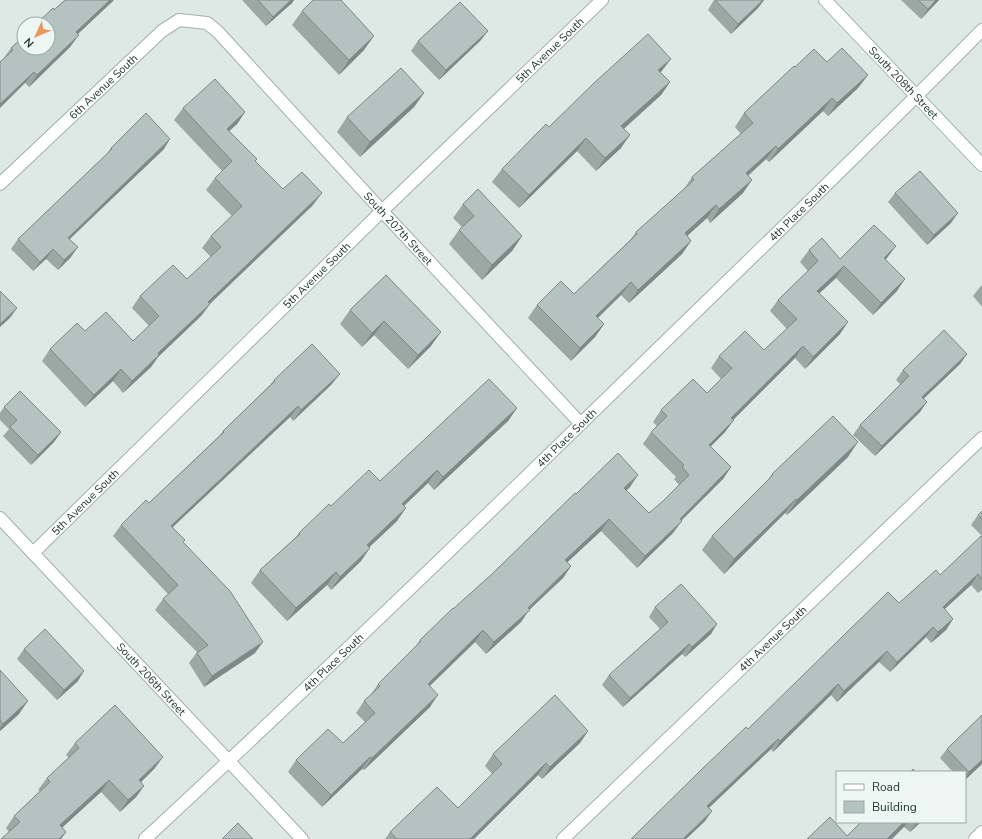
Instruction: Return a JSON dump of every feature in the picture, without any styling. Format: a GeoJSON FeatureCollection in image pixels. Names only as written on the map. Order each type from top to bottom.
{"type":"FeatureCollection","features":[{"type":"Feature","properties":{"kind":"street","name":"5th Avenue South"},"geometry":{"type":"LineString","coordinates":[[33,553],[382,211],[602,0]]}},
{"type":"Feature","properties":{"kind":"street","name":"South 208th Street"},"geometry":{"type":"LineString","coordinates":[[825,0],[982,165]]}},
{"type":"Feature","properties":{"kind":"street","name":"6th Avenue South"},"geometry":{"type":"LineString","coordinates":[[0,184],[162,31],[179,20],[207,23],[218,32]]}},
{"type":"Feature","properties":{"kind":"street","name":"4th Place South"},"geometry":{"type":"LineString","coordinates":[[145,839],[229,761],[581,424],[917,96],[982,30]]}},
{"type":"Feature","properties":{"kind":"street","name":"South 207th Street"},"geometry":{"type":"LineString","coordinates":[[218,32],[382,211],[581,424]]}},
{"type":"Feature","properties":{"kind":"street","name":"4th Avenue South"},"geometry":{"type":"LineString","coordinates":[[563,839],[982,438]]}},
{"type":"Feature","properties":{"kind":"street","name":"South 206th Street"},"geometry":{"type":"LineString","coordinates":[[0,518],[302,839]]}},
{"type":"Feature","properties":{"kind":"street"},"geometry":{"type":"LineString","coordinates":[[975,839],[982,832]]}},
{"type":"Feature","properties":{"kind":"building"},"geometry":{"type":"Polygon","coordinates":[[[65,0],[110,0],[76,32],[79,35],[37,75],[34,72],[0,104],[0,62],[13,50],[11,48],[16,43],[16,56],[56,56],[56,16],[44,16],[53,8],[54,10],[65,0]]]}},
{"type":"Feature","properties":{"kind":"building"},"geometry":{"type":"Polygon","coordinates":[[[258,0],[291,0],[273,17],[258,0]]]}},
{"type":"Feature","properties":{"kind":"building"},"geometry":{"type":"Polygon","coordinates":[[[313,0],[341,0],[374,36],[349,60],[302,11],[313,0]]]}},
{"type":"Feature","properties":{"kind":"building"},"geometry":{"type":"Polygon","coordinates":[[[715,0],[763,0],[738,24],[715,0]]]}},
{"type":"Feature","properties":{"kind":"building"},"geometry":{"type":"Polygon","coordinates":[[[918,0],[936,0],[928,9],[918,0]]]}},
{"type":"Feature","properties":{"kind":"building"},"geometry":{"type":"Polygon","coordinates":[[[460,2],[488,31],[446,70],[418,41],[460,2]]]}},
{"type":"Feature","properties":{"kind":"building"},"geometry":{"type":"Polygon","coordinates":[[[648,34],[671,59],[658,70],[670,82],[621,126],[630,135],[605,158],[586,138],[529,195],[502,169],[546,124],[549,127],[594,83],[648,34]]]}},
{"type":"Feature","properties":{"kind":"building"},"geometry":{"type":"Polygon","coordinates":[[[842,48],[868,75],[837,103],[832,98],[778,149],[776,146],[746,173],[752,180],[719,209],[716,205],[685,233],[691,241],[638,290],[631,282],[596,316],[604,324],[580,348],[537,305],[561,281],[574,294],[637,234],[636,232],[694,180],[692,177],[753,123],[744,113],[814,49],[827,62],[842,48]]]}},
{"type":"Feature","properties":{"kind":"building"},"geometry":{"type":"Polygon","coordinates":[[[401,68],[424,93],[370,142],[347,117],[401,68]]]}},
{"type":"Feature","properties":{"kind":"building"},"geometry":{"type":"Polygon","coordinates":[[[215,79],[245,112],[227,129],[257,159],[255,161],[283,189],[302,172],[322,193],[208,302],[210,304],[158,353],[159,355],[132,381],[121,369],[94,395],[50,349],[77,323],[85,331],[106,312],[133,341],[159,316],[140,296],[173,265],[187,279],[221,247],[211,236],[242,206],[215,178],[232,161],[183,108],[215,79]]]}},
{"type":"Feature","properties":{"kind":"building"},"geometry":{"type":"Polygon","coordinates":[[[146,113],[170,139],[68,238],[78,247],[64,260],[53,249],[40,262],[18,239],[112,149],[111,148],[146,113]]]}},
{"type":"Feature","properties":{"kind":"building"},"geometry":{"type":"Polygon","coordinates":[[[920,171],[958,213],[934,235],[895,193],[920,171]]]}},
{"type":"Feature","properties":{"kind":"building"},"geometry":{"type":"Polygon","coordinates":[[[478,189],[522,236],[492,265],[459,230],[474,216],[463,204],[478,189]]]}},
{"type":"Feature","properties":{"kind":"building"},"geometry":{"type":"Polygon","coordinates":[[[874,225],[896,246],[884,258],[905,279],[881,303],[844,266],[817,291],[848,322],[813,357],[803,346],[731,418],[734,420],[709,445],[731,467],[680,519],[682,521],[645,556],[609,519],[565,560],[571,566],[528,608],[530,610],[494,642],[483,630],[428,684],[438,695],[331,795],[296,760],[328,729],[343,743],[375,713],[364,701],[380,686],[378,684],[453,608],[492,574],[618,453],[638,475],[624,488],[649,513],[663,501],[689,475],[682,467],[684,465],[651,432],[667,416],[661,410],[693,379],[707,393],[732,368],[719,356],[745,331],[764,350],[797,319],[778,300],[818,261],[809,250],[822,238],[840,259],[874,225]]]}},
{"type":"Feature","properties":{"kind":"building"},"geometry":{"type":"Polygon","coordinates":[[[386,275],[441,332],[418,355],[384,321],[372,333],[350,310],[386,275]]]}},
{"type":"Feature","properties":{"kind":"building"},"geometry":{"type":"Polygon","coordinates":[[[0,291],[17,308],[0,324],[0,291]]]}},
{"type":"Feature","properties":{"kind":"building"},"geometry":{"type":"Polygon","coordinates":[[[944,330],[967,354],[922,397],[927,402],[882,446],[860,425],[909,376],[903,370],[944,330]]]}},
{"type":"Feature","properties":{"kind":"building"},"geometry":{"type":"Polygon","coordinates":[[[312,344],[340,374],[301,410],[298,406],[171,526],[185,540],[183,542],[230,591],[263,642],[212,676],[197,653],[208,645],[163,599],[178,585],[121,525],[146,500],[149,503],[224,432],[223,431],[275,381],[274,380],[312,344]]]}},
{"type":"Feature","properties":{"kind":"building"},"geometry":{"type":"Polygon","coordinates":[[[489,379],[517,408],[443,477],[437,470],[402,504],[406,508],[367,545],[370,548],[340,577],[336,572],[296,608],[260,570],[300,534],[299,533],[329,504],[331,506],[369,470],[380,481],[489,379]]]}},
{"type":"Feature","properties":{"kind":"building"},"geometry":{"type":"Polygon","coordinates":[[[20,391],[61,432],[38,455],[10,427],[17,420],[4,407],[20,391]]]}},
{"type":"Feature","properties":{"kind":"building"},"geometry":{"type":"Polygon","coordinates":[[[833,416],[858,442],[734,559],[712,536],[773,475],[772,474],[833,416]]]}},
{"type":"Feature","properties":{"kind":"building"},"geometry":{"type":"Polygon","coordinates":[[[982,511],[982,519],[978,515],[982,511]]]}},
{"type":"Feature","properties":{"kind":"building"},"geometry":{"type":"Polygon","coordinates":[[[981,536],[982,579],[978,574],[943,607],[953,619],[938,632],[933,627],[897,662],[887,651],[844,691],[838,684],[780,741],[778,739],[707,806],[712,811],[683,839],[631,839],[746,727],[748,729],[888,592],[899,603],[936,570],[940,575],[981,536]]]}},
{"type":"Feature","properties":{"kind":"building"},"geometry":{"type":"Polygon","coordinates":[[[681,584],[717,624],[692,647],[689,644],[630,698],[609,675],[668,622],[655,607],[681,584]]]}},
{"type":"Feature","properties":{"kind":"building"},"geometry":{"type":"Polygon","coordinates":[[[45,629],[84,671],[64,690],[24,649],[45,629]]]}},
{"type":"Feature","properties":{"kind":"building"},"geometry":{"type":"Polygon","coordinates":[[[0,670],[28,701],[3,724],[0,720],[0,670]]]}},
{"type":"Feature","properties":{"kind":"building"},"geometry":{"type":"Polygon","coordinates":[[[555,695],[588,731],[550,767],[546,763],[470,839],[397,839],[390,832],[437,787],[458,808],[502,764],[493,754],[555,695]]]}},
{"type":"Feature","properties":{"kind":"building"},"geometry":{"type":"Polygon","coordinates":[[[115,705],[163,757],[139,780],[144,786],[128,800],[109,780],[60,825],[66,832],[59,839],[1,839],[20,822],[14,816],[50,782],[47,778],[79,748],[75,743],[115,705]]]}},
{"type":"Feature","properties":{"kind":"building"},"geometry":{"type":"Polygon","coordinates":[[[982,715],[982,760],[969,772],[947,749],[982,715]]]}},
{"type":"Feature","properties":{"kind":"building"},"geometry":{"type":"Polygon","coordinates":[[[830,817],[847,836],[860,823],[903,823],[887,839],[807,839],[830,817]]]}},
{"type":"Feature","properties":{"kind":"building"},"geometry":{"type":"Polygon","coordinates":[[[238,823],[253,839],[222,839],[238,823]]]}}]}
